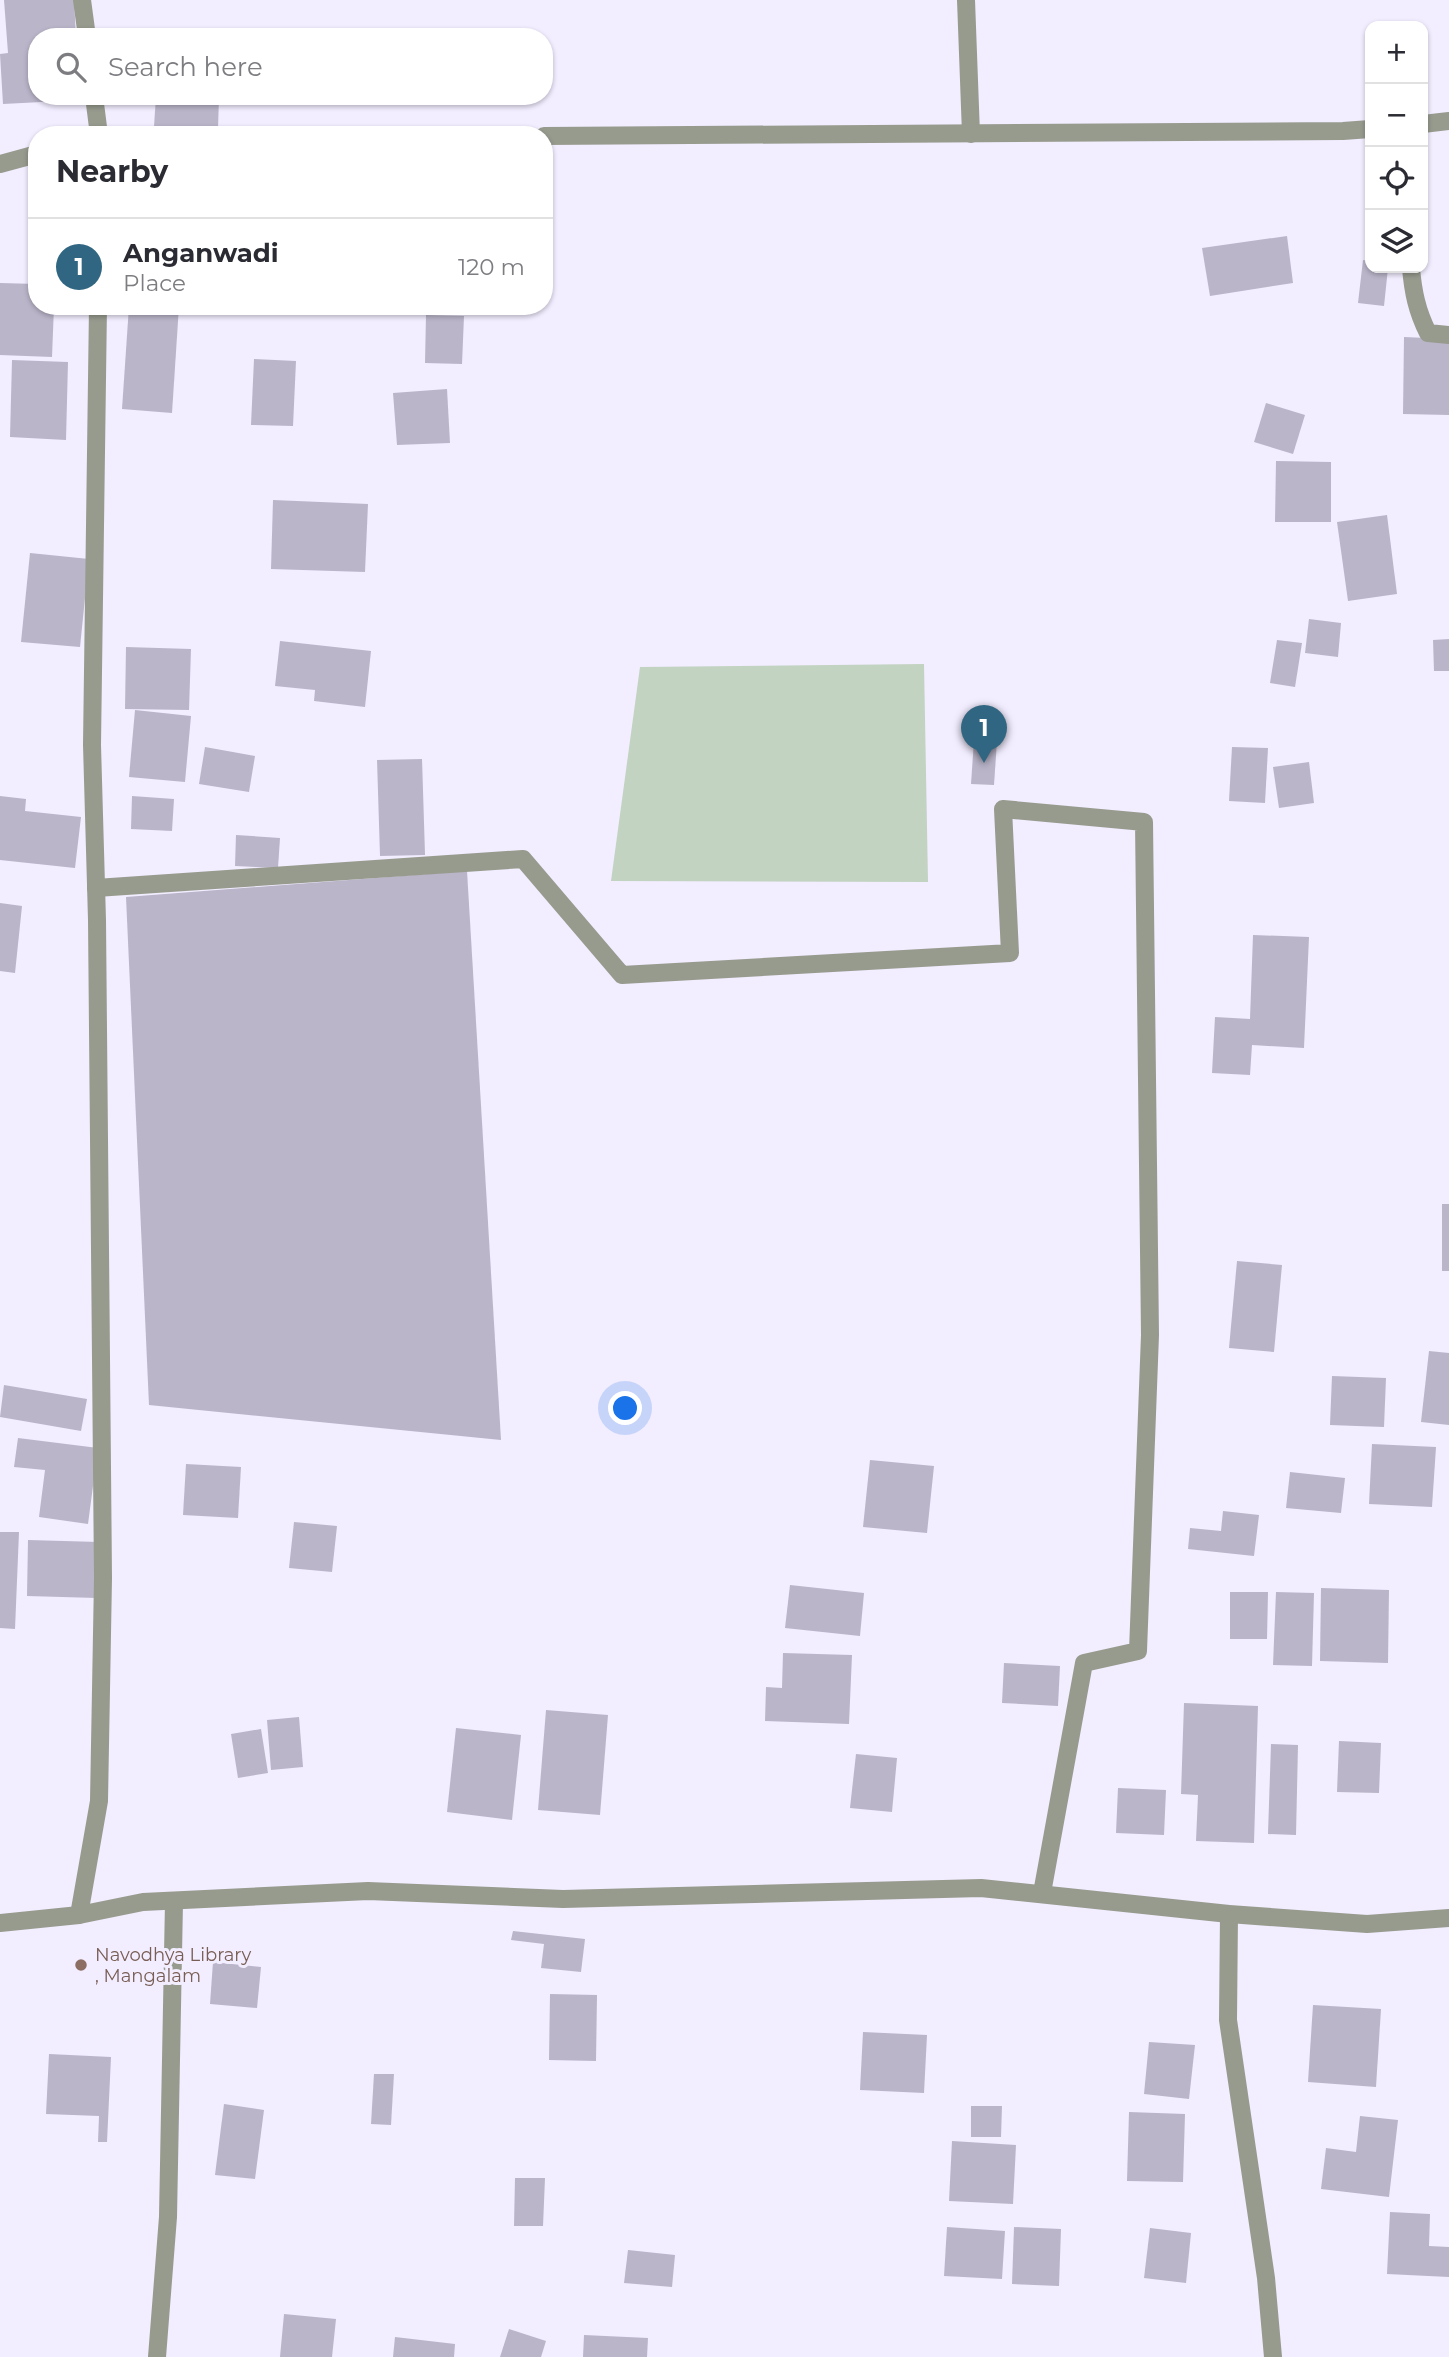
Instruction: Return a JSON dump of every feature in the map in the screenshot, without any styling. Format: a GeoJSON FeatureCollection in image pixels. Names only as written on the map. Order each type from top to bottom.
{"type":"FeatureCollection","features":[{"type":"Feature","properties":{"kind":"street"},"geometry":{"type":"LineString","coordinates":[[82,0],[86,28]]}},
{"type":"Feature","properties":{"kind":"street"},"geometry":{"type":"LineString","coordinates":[[966,0],[971,134]]}},
{"type":"Feature","properties":{"kind":"street"},"geometry":{"type":"LineString","coordinates":[[95,105],[98,126]]}},
{"type":"Feature","properties":{"kind":"street"},"geometry":{"type":"LineString","coordinates":[[1428,123],[1449,121]]}},
{"type":"Feature","properties":{"kind":"street"},"geometry":{"type":"LineString","coordinates":[[553,136],[1365,129]]}},
{"type":"Feature","properties":{"kind":"street"},"geometry":{"type":"LineString","coordinates":[[0,164],[28,156]]}},
{"type":"Feature","properties":{"kind":"street"},"geometry":{"type":"LineString","coordinates":[[1411,273],[1418,313],[1428,334],[1449,335]]}},
{"type":"Feature","properties":{"kind":"street"},"geometry":{"type":"LineString","coordinates":[[79,1914],[99,1801],[101,1758],[103,1565],[92,745],[98,315]]}},
{"type":"Feature","properties":{"kind":"street"},"geometry":{"type":"LineString","coordinates":[[96,888],[523,859],[622,975],[1010,953],[1003,809],[1144,822],[1150,1335],[1138,1651],[1084,1663],[1042,1893]]}},
{"type":"Feature","properties":{"kind":"street"},"geometry":{"type":"LineString","coordinates":[[0,1923],[79,1914],[143,1902],[368,1891],[564,1899],[981,1888],[1229,1914],[1367,1924],[1449,1918]]}},
{"type":"Feature","properties":{"kind":"street"},"geometry":{"type":"LineString","coordinates":[[157,2357],[168,2217],[174,1902]]}},
{"type":"Feature","properties":{"kind":"street"},"geometry":{"type":"LineString","coordinates":[[1229,1914],[1228,2020],[1266,2278],[1273,2357]]}},
{"type":"Feature","properties":{"kind":"green space"},"geometry":{"type":"Polygon","coordinates":[[[924,664],[928,882],[611,881],[640,667],[924,664]]]}},
{"type":"Feature","properties":{"kind":"building"},"geometry":{"type":"Polygon","coordinates":[[[4,0],[74,0],[76,28],[28,28],[28,103],[3,104],[0,54],[8,53],[4,0]]]}},
{"type":"Feature","properties":{"kind":"building"},"geometry":{"type":"Polygon","coordinates":[[[155,105],[219,105],[218,126],[154,126],[155,105]]]}},
{"type":"Feature","properties":{"kind":"building"},"geometry":{"type":"Polygon","coordinates":[[[1287,236],[1293,283],[1210,296],[1202,248],[1287,236]]]}},
{"type":"Feature","properties":{"kind":"building"},"geometry":{"type":"Polygon","coordinates":[[[1363,260],[1365,273],[1387,273],[1384,306],[1358,303],[1363,260]]]}},
{"type":"Feature","properties":{"kind":"building"},"geometry":{"type":"Polygon","coordinates":[[[0,283],[28,284],[28,315],[54,315],[52,357],[0,355],[0,283]]]}},
{"type":"Feature","properties":{"kind":"building"},"geometry":{"type":"Polygon","coordinates":[[[128,315],[178,315],[172,413],[122,409],[128,315]]]}},
{"type":"Feature","properties":{"kind":"building"},"geometry":{"type":"Polygon","coordinates":[[[426,315],[464,316],[462,364],[425,363],[426,315]]]}},
{"type":"Feature","properties":{"kind":"building"},"geometry":{"type":"Polygon","coordinates":[[[1404,337],[1449,339],[1449,415],[1403,414],[1404,337]]]}},
{"type":"Feature","properties":{"kind":"building"},"geometry":{"type":"Polygon","coordinates":[[[254,359],[296,361],[293,426],[251,425],[254,359]]]}},
{"type":"Feature","properties":{"kind":"building"},"geometry":{"type":"Polygon","coordinates":[[[12,360],[68,362],[66,440],[10,437],[12,360]]]}},
{"type":"Feature","properties":{"kind":"building"},"geometry":{"type":"Polygon","coordinates":[[[447,389],[450,443],[397,445],[393,393],[447,389]]]}},
{"type":"Feature","properties":{"kind":"building"},"geometry":{"type":"Polygon","coordinates":[[[1266,403],[1305,415],[1293,454],[1254,442],[1266,403]]]}},
{"type":"Feature","properties":{"kind":"building"},"geometry":{"type":"Polygon","coordinates":[[[1276,461],[1331,462],[1331,522],[1275,522],[1276,461]]]}},
{"type":"Feature","properties":{"kind":"building"},"geometry":{"type":"Polygon","coordinates":[[[273,500],[368,504],[365,572],[271,569],[273,500]]]}},
{"type":"Feature","properties":{"kind":"building"},"geometry":{"type":"Polygon","coordinates":[[[1387,515],[1397,594],[1348,601],[1337,522],[1387,515]]]}},
{"type":"Feature","properties":{"kind":"building"},"geometry":{"type":"Polygon","coordinates":[[[30,553],[89,559],[80,647],[21,642],[30,553]]]}},
{"type":"Feature","properties":{"kind":"building"},"geometry":{"type":"Polygon","coordinates":[[[1309,619],[1341,623],[1338,657],[1305,653],[1309,619]]]}},
{"type":"Feature","properties":{"kind":"building"},"geometry":{"type":"Polygon","coordinates":[[[1449,639],[1449,671],[1434,671],[1433,640],[1449,639]]]}},
{"type":"Feature","properties":{"kind":"building"},"geometry":{"type":"Polygon","coordinates":[[[1277,640],[1302,643],[1295,687],[1270,683],[1277,640]]]}},
{"type":"Feature","properties":{"kind":"building"},"geometry":{"type":"Polygon","coordinates":[[[280,641],[371,651],[365,707],[314,701],[315,690],[275,686],[280,641]]]}},
{"type":"Feature","properties":{"kind":"building"},"geometry":{"type":"Polygon","coordinates":[[[126,647],[191,649],[189,710],[125,709],[126,647]]]}},
{"type":"Feature","properties":{"kind":"building"},"geometry":{"type":"Polygon","coordinates":[[[135,710],[191,716],[185,782],[129,777],[135,710]]]}},
{"type":"Feature","properties":{"kind":"building"},"geometry":{"type":"Polygon","coordinates":[[[974,740],[997,741],[994,785],[971,784],[974,740]]]}},
{"type":"Feature","properties":{"kind":"building"},"geometry":{"type":"Polygon","coordinates":[[[205,747],[255,756],[249,792],[199,784],[205,747]]]}},
{"type":"Feature","properties":{"kind":"building"},"geometry":{"type":"Polygon","coordinates":[[[1232,747],[1268,748],[1265,803],[1229,801],[1232,747]]]}},
{"type":"Feature","properties":{"kind":"building"},"geometry":{"type":"Polygon","coordinates":[[[422,759],[425,855],[380,856],[377,760],[422,759]]]}},
{"type":"Feature","properties":{"kind":"building"},"geometry":{"type":"Polygon","coordinates":[[[1309,762],[1314,803],[1279,808],[1273,767],[1309,762]]]}},
{"type":"Feature","properties":{"kind":"building"},"geometry":{"type":"Polygon","coordinates":[[[0,796],[26,799],[25,811],[81,817],[75,868],[0,860],[0,796]]]}},
{"type":"Feature","properties":{"kind":"building"},"geometry":{"type":"Polygon","coordinates":[[[132,796],[174,799],[172,831],[131,829],[132,796]]]}},
{"type":"Feature","properties":{"kind":"building"},"geometry":{"type":"Polygon","coordinates":[[[236,835],[280,838],[278,868],[235,866],[236,835]]]}},
{"type":"Feature","properties":{"kind":"building"},"geometry":{"type":"Polygon","coordinates":[[[467,871],[501,1440],[149,1405],[126,897],[467,871]]]}},
{"type":"Feature","properties":{"kind":"building"},"geometry":{"type":"Polygon","coordinates":[[[0,903],[22,906],[15,973],[0,971],[0,903]]]}},
{"type":"Feature","properties":{"kind":"building"},"geometry":{"type":"Polygon","coordinates":[[[1253,935],[1309,937],[1304,1048],[1252,1045],[1250,1075],[1212,1073],[1215,1017],[1250,1019],[1253,935]]]}},
{"type":"Feature","properties":{"kind":"building"},"geometry":{"type":"Polygon","coordinates":[[[1442,1204],[1449,1204],[1449,1271],[1442,1271],[1442,1204]]]}},
{"type":"Feature","properties":{"kind":"building"},"geometry":{"type":"Polygon","coordinates":[[[1237,1261],[1282,1265],[1274,1352],[1229,1348],[1237,1261]]]}},
{"type":"Feature","properties":{"kind":"building"},"geometry":{"type":"Polygon","coordinates":[[[1429,1351],[1449,1353],[1449,1425],[1421,1422],[1429,1351]]]}},
{"type":"Feature","properties":{"kind":"building"},"geometry":{"type":"Polygon","coordinates":[[[1332,1376],[1386,1378],[1384,1427],[1330,1425],[1332,1376]]]}},
{"type":"Feature","properties":{"kind":"building"},"geometry":{"type":"Polygon","coordinates":[[[4,1385],[87,1399],[81,1431],[0,1417],[4,1385]]]}},
{"type":"Feature","properties":{"kind":"building"},"geometry":{"type":"Polygon","coordinates":[[[18,1438],[98,1448],[88,1524],[39,1517],[45,1470],[14,1467],[18,1438]]]}},
{"type":"Feature","properties":{"kind":"building"},"geometry":{"type":"Polygon","coordinates":[[[1372,1444],[1436,1447],[1432,1507],[1369,1504],[1372,1444]]]}},
{"type":"Feature","properties":{"kind":"building"},"geometry":{"type":"Polygon","coordinates":[[[870,1460],[934,1466],[927,1533],[863,1527],[870,1460]]]}},
{"type":"Feature","properties":{"kind":"building"},"geometry":{"type":"Polygon","coordinates":[[[186,1464],[241,1467],[238,1518],[183,1515],[186,1464]]]}},
{"type":"Feature","properties":{"kind":"building"},"geometry":{"type":"Polygon","coordinates":[[[1290,1472],[1345,1478],[1341,1513],[1286,1508],[1290,1472]]]}},
{"type":"Feature","properties":{"kind":"building"},"geometry":{"type":"Polygon","coordinates":[[[1223,1511],[1259,1515],[1254,1556],[1188,1549],[1190,1528],[1221,1531],[1223,1511]]]}},
{"type":"Feature","properties":{"kind":"building"},"geometry":{"type":"Polygon","coordinates":[[[294,1522],[337,1526],[332,1572],[289,1568],[294,1522]]]}},
{"type":"Feature","properties":{"kind":"building"},"geometry":{"type":"Polygon","coordinates":[[[0,1532],[19,1532],[15,1629],[0,1628],[0,1532]]]}},
{"type":"Feature","properties":{"kind":"building"},"geometry":{"type":"Polygon","coordinates":[[[28,1540],[99,1542],[97,1598],[27,1596],[28,1540]]]}},
{"type":"Feature","properties":{"kind":"building"},"geometry":{"type":"Polygon","coordinates":[[[790,1585],[864,1593],[860,1636],[785,1628],[790,1585]]]}},
{"type":"Feature","properties":{"kind":"building"},"geometry":{"type":"Polygon","coordinates":[[[1321,1588],[1389,1590],[1388,1663],[1320,1661],[1321,1588]]]}},
{"type":"Feature","properties":{"kind":"building"},"geometry":{"type":"Polygon","coordinates":[[[1230,1592],[1268,1592],[1267,1639],[1230,1639],[1230,1592]]]}},
{"type":"Feature","properties":{"kind":"building"},"geometry":{"type":"Polygon","coordinates":[[[1276,1592],[1314,1593],[1312,1666],[1273,1665],[1276,1592]]]}},
{"type":"Feature","properties":{"kind":"building"},"geometry":{"type":"Polygon","coordinates":[[[783,1653],[852,1655],[849,1724],[765,1721],[766,1687],[782,1688],[783,1653]]]}},
{"type":"Feature","properties":{"kind":"building"},"geometry":{"type":"Polygon","coordinates":[[[1004,1663],[1060,1666],[1058,1706],[1002,1703],[1004,1663]]]}},
{"type":"Feature","properties":{"kind":"building"},"geometry":{"type":"Polygon","coordinates":[[[1184,1703],[1258,1706],[1254,1843],[1196,1841],[1198,1795],[1181,1794],[1184,1703]]]}},
{"type":"Feature","properties":{"kind":"building"},"geometry":{"type":"Polygon","coordinates":[[[546,1710],[608,1715],[600,1815],[538,1810],[546,1710]]]}},
{"type":"Feature","properties":{"kind":"building"},"geometry":{"type":"Polygon","coordinates":[[[299,1717],[303,1767],[271,1770],[267,1720],[299,1717]]]}},
{"type":"Feature","properties":{"kind":"building"},"geometry":{"type":"Polygon","coordinates":[[[456,1728],[521,1735],[512,1820],[447,1812],[456,1728]]]}},
{"type":"Feature","properties":{"kind":"building"},"geometry":{"type":"Polygon","coordinates":[[[261,1729],[268,1773],[238,1778],[231,1734],[261,1729]]]}},
{"type":"Feature","properties":{"kind":"building"},"geometry":{"type":"Polygon","coordinates":[[[1339,1741],[1381,1743],[1379,1793],[1337,1792],[1339,1741]]]}},
{"type":"Feature","properties":{"kind":"building"},"geometry":{"type":"Polygon","coordinates":[[[1271,1744],[1298,1745],[1296,1835],[1268,1834],[1271,1744]]]}},
{"type":"Feature","properties":{"kind":"building"},"geometry":{"type":"Polygon","coordinates":[[[856,1754],[897,1758],[892,1812],[850,1808],[856,1754]]]}},
{"type":"Feature","properties":{"kind":"building"},"geometry":{"type":"Polygon","coordinates":[[[1118,1788],[1166,1790],[1164,1835],[1116,1833],[1118,1788]]]}},
{"type":"Feature","properties":{"kind":"building"},"geometry":{"type":"Polygon","coordinates":[[[513,1931],[585,1939],[581,1972],[541,1968],[544,1944],[511,1940],[513,1931]]]}},
{"type":"Feature","properties":{"kind":"building"},"geometry":{"type":"Polygon","coordinates":[[[213,1962],[261,1967],[257,2008],[210,2004],[213,1962]]]}},
{"type":"Feature","properties":{"kind":"building"},"geometry":{"type":"Polygon","coordinates":[[[550,1994],[597,1995],[596,2061],[549,2060],[550,1994]]]}},
{"type":"Feature","properties":{"kind":"building"},"geometry":{"type":"Polygon","coordinates":[[[1313,2005],[1381,2009],[1376,2087],[1308,2082],[1313,2005]]]}},
{"type":"Feature","properties":{"kind":"building"},"geometry":{"type":"Polygon","coordinates":[[[863,2032],[927,2035],[924,2093],[860,2090],[863,2032]]]}},
{"type":"Feature","properties":{"kind":"building"},"geometry":{"type":"Polygon","coordinates":[[[1149,2042],[1195,2045],[1189,2099],[1144,2094],[1149,2042]]]}},
{"type":"Feature","properties":{"kind":"building"},"geometry":{"type":"Polygon","coordinates":[[[49,2054],[111,2057],[107,2142],[98,2142],[99,2116],[46,2114],[49,2054]]]}},
{"type":"Feature","properties":{"kind":"building"},"geometry":{"type":"Polygon","coordinates":[[[374,2074],[394,2074],[391,2125],[371,2124],[374,2074]]]}},
{"type":"Feature","properties":{"kind":"building"},"geometry":{"type":"Polygon","coordinates":[[[224,2104],[264,2110],[255,2179],[215,2175],[224,2104]]]}},
{"type":"Feature","properties":{"kind":"building"},"geometry":{"type":"Polygon","coordinates":[[[971,2106],[1002,2106],[1001,2137],[971,2137],[971,2106]]]}},
{"type":"Feature","properties":{"kind":"building"},"geometry":{"type":"Polygon","coordinates":[[[1129,2112],[1185,2114],[1183,2182],[1127,2181],[1129,2112]]]}},
{"type":"Feature","properties":{"kind":"building"},"geometry":{"type":"Polygon","coordinates":[[[1360,2116],[1398,2120],[1389,2197],[1321,2189],[1326,2148],[1356,2152],[1360,2116]]]}},
{"type":"Feature","properties":{"kind":"building"},"geometry":{"type":"Polygon","coordinates":[[[952,2141],[1016,2145],[1013,2204],[949,2201],[952,2141]]]}},
{"type":"Feature","properties":{"kind":"building"},"geometry":{"type":"Polygon","coordinates":[[[515,2178],[545,2178],[543,2226],[514,2226],[515,2178]]]}},
{"type":"Feature","properties":{"kind":"building"},"geometry":{"type":"Polygon","coordinates":[[[1390,2212],[1430,2214],[1429,2246],[1449,2247],[1449,2277],[1387,2274],[1390,2212]]]}},
{"type":"Feature","properties":{"kind":"building"},"geometry":{"type":"Polygon","coordinates":[[[947,2227],[1005,2231],[1002,2279],[944,2276],[947,2227]]]}},
{"type":"Feature","properties":{"kind":"building"},"geometry":{"type":"Polygon","coordinates":[[[1014,2227],[1061,2229],[1059,2286],[1012,2284],[1014,2227]]]}},
{"type":"Feature","properties":{"kind":"building"},"geometry":{"type":"Polygon","coordinates":[[[1150,2228],[1191,2233],[1186,2283],[1144,2278],[1150,2228]]]}},
{"type":"Feature","properties":{"kind":"building"},"geometry":{"type":"Polygon","coordinates":[[[628,2250],[675,2255],[672,2287],[624,2283],[628,2250]]]}},
{"type":"Feature","properties":{"kind":"building"},"geometry":{"type":"Polygon","coordinates":[[[284,2314],[336,2319],[332,2357],[280,2357],[284,2314]]]}},
{"type":"Feature","properties":{"kind":"building"},"geometry":{"type":"Polygon","coordinates":[[[509,2329],[546,2341],[541,2357],[500,2357],[509,2329]]]}},
{"type":"Feature","properties":{"kind":"building"},"geometry":{"type":"Polygon","coordinates":[[[584,2335],[648,2338],[647,2357],[583,2357],[584,2335]]]}},
{"type":"Feature","properties":{"kind":"building"},"geometry":{"type":"Polygon","coordinates":[[[395,2337],[455,2344],[454,2357],[393,2357],[395,2337]]]}},
{"type":"Feature","properties":{"kind":"place","name":"Anganwadi"},"geometry":{"type":"Point","coordinates":[984,763]}},
{"type":"Feature","properties":{"kind":"place","name":"Navodhya Library , Mangalam"},"geometry":{"type":"Point","coordinates":[81,1965]}}]}
